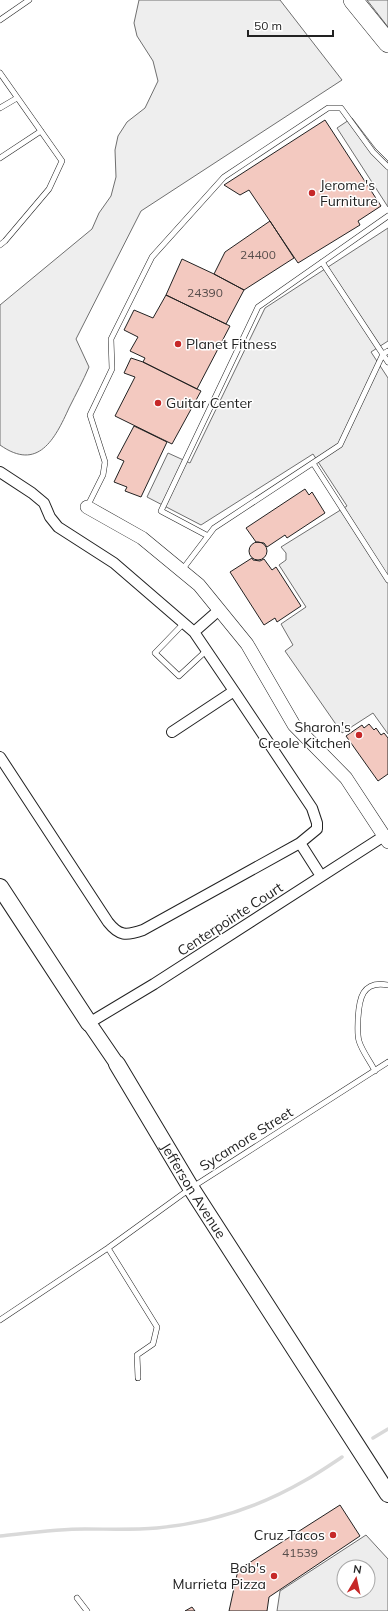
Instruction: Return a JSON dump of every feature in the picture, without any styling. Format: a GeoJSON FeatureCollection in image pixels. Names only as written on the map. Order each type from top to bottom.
{"type":"FeatureCollection","features":[{"type":"Feature","properties":{"kind":"highway"},"geometry":{"type":"LineString","coordinates":[[353,0],[388,44]]}},
{"type":"Feature","properties":{"kind":"main road","name":"Jefferson Avenue"},"geometry":{"type":"LineString","coordinates":[[0,887],[117,1064],[191,1188],[388,1494]]}},
{"type":"Feature","properties":{"kind":"street"},"geometry":{"type":"LineString","coordinates":[[0,472],[32,493],[44,503],[50,516],[58,527],[114,563],[194,632],[312,808],[317,823],[317,829],[300,842],[143,930],[131,934],[121,933],[115,931],[108,922],[0,757]]}},
{"type":"Feature","properties":{"kind":"street"},"geometry":{"type":"LineString","coordinates":[[87,507],[142,538],[199,585],[248,644],[294,725],[346,778],[387,837]]}},
{"type":"Feature","properties":{"kind":"street"},"geometry":{"type":"LineString","coordinates":[[194,632],[219,610]]}},
{"type":"Feature","properties":{"kind":"street"},"geometry":{"type":"LineString","coordinates":[[172,732],[234,691]]}},
{"type":"Feature","properties":{"kind":"street","name":"Centerpointe Court"},"geometry":{"type":"LineString","coordinates":[[89,1023],[154,984],[321,876],[387,837]]}},
{"type":"Feature","properties":{"kind":"street"},"geometry":{"type":"LineString","coordinates":[[300,842],[321,876]]}},
{"type":"Feature","properties":{"kind":"lane"},"geometry":{"type":"LineString","coordinates":[[0,20],[29,0]]}},
{"type":"Feature","properties":{"kind":"lane"},"geometry":{"type":"LineString","coordinates":[[0,73],[62,160],[49,189],[0,245]]}},
{"type":"Feature","properties":{"kind":"lane"},"geometry":{"type":"LineString","coordinates":[[0,108],[17,98]]}},
{"type":"Feature","properties":{"kind":"lane"},"geometry":{"type":"LineString","coordinates":[[87,507],[103,475],[105,462],[90,415],[112,369],[111,339],[152,256],[224,177],[328,108],[341,108],[373,152],[388,167]]}},
{"type":"Feature","properties":{"kind":"lane"},"geometry":{"type":"LineString","coordinates":[[0,158],[41,131]]}},
{"type":"Feature","properties":{"kind":"lane"},"geometry":{"type":"LineString","coordinates":[[208,536],[161,511],[258,307],[388,216]]}},
{"type":"Feature","properties":{"kind":"lane"},"geometry":{"type":"LineString","coordinates":[[322,262],[386,353],[388,362]]}},
{"type":"Feature","properties":{"kind":"lane"},"geometry":{"type":"LineString","coordinates":[[182,570],[214,528],[340,445],[386,353]]}},
{"type":"Feature","properties":{"kind":"lane"},"geometry":{"type":"LineString","coordinates":[[313,463],[388,580]]}},
{"type":"Feature","properties":{"kind":"lane"},"geometry":{"type":"LineString","coordinates":[[184,623],[155,652],[179,676],[207,650]]}},
{"type":"Feature","properties":{"kind":"lane"},"geometry":{"type":"LineString","coordinates":[[375,1071],[359,1041],[359,1009],[363,992],[369,986],[380,983],[388,985]]}},
{"type":"Feature","properties":{"kind":"lane","name":"Sycamore Street"},"geometry":{"type":"LineString","coordinates":[[0,1320],[108,1248],[191,1188],[388,1062]]}},
{"type":"Feature","properties":{"kind":"lane"},"geometry":{"type":"LineString","coordinates":[[108,1248],[157,1327],[153,1344],[136,1355],[138,1378]]}},
{"type":"Feature","properties":{"kind":"lane"},"geometry":{"type":"LineString","coordinates":[[77,1598],[87,1611]]}},
{"type":"Feature","properties":{"kind":"shaded area"},"geometry":{"type":"Polygon","coordinates":[[[139,0],[280,0],[342,80],[141,211],[76,339],[89,367],[64,420],[58,431],[44,448],[35,453],[25,455],[13,452],[0,445],[0,305],[92,229],[99,213],[111,196],[116,177],[115,150],[118,136],[127,122],[145,108],[158,81],[153,61],[137,36],[134,23],[139,0]]]}},
{"type":"Feature","properties":{"kind":"shaded area"},"geometry":{"type":"Polygon","coordinates":[[[367,0],[388,0],[388,27],[367,0]]]}},
{"type":"Feature","properties":{"kind":"shaded area"},"geometry":{"type":"Polygon","coordinates":[[[352,118],[375,148],[388,161],[388,207],[337,128],[352,118]]]}},
{"type":"Feature","properties":{"kind":"shaded area"},"geometry":{"type":"Polygon","coordinates":[[[388,228],[388,341],[371,352],[388,378],[388,734],[373,713],[342,733],[285,651],[293,645],[281,624],[306,607],[279,565],[286,560],[286,553],[281,547],[347,506],[313,454],[201,525],[147,497],[168,453],[190,463],[265,308],[388,228]]]}},
{"type":"Feature","properties":{"kind":"shaded area"},"geometry":{"type":"Polygon","coordinates":[[[366,1535],[388,1559],[388,1611],[277,1611],[280,1591],[366,1535]]]}},
{"type":"Feature","properties":{"kind":"building","name":"Jerome's Furniture"},"geometry":{"type":"Polygon","coordinates":[[[325,120],[381,206],[358,221],[360,225],[298,263],[249,190],[240,195],[224,185],[325,120]]]}},
{"type":"Feature","properties":{"kind":"building"},"geometry":{"type":"Polygon","coordinates":[[[270,221],[294,258],[244,290],[214,274],[225,252],[270,221]]]}},
{"type":"Feature","properties":{"kind":"building"},"geometry":{"type":"Polygon","coordinates":[[[182,259],[244,290],[226,324],[166,295],[182,259]]]}},
{"type":"Feature","properties":{"kind":"building","name":"Planet Fitness"},"geometry":{"type":"Polygon","coordinates":[[[166,295],[230,326],[197,389],[143,362],[145,358],[130,351],[138,337],[124,330],[134,310],[153,318],[166,295]]]}},
{"type":"Feature","properties":{"kind":"building","name":"Guitar Center"},"geometry":{"type":"Polygon","coordinates":[[[131,358],[143,362],[201,391],[172,444],[115,416],[135,377],[124,373],[131,358]]]}},
{"type":"Feature","properties":{"kind":"building"},"geometry":{"type":"Polygon","coordinates":[[[134,426],[167,442],[141,497],[125,491],[127,487],[114,482],[124,461],[117,458],[134,426]]]}},
{"type":"Feature","properties":{"kind":"building"},"geometry":{"type":"Polygon","coordinates":[[[305,489],[309,495],[312,492],[325,513],[287,538],[285,535],[267,547],[264,543],[256,542],[246,528],[305,489]]]}},
{"type":"Feature","properties":{"kind":"building"},"geometry":{"type":"Polygon","coordinates":[[[254,542],[262,542],[267,547],[265,558],[262,560],[254,560],[249,555],[249,547],[254,542]]]}},
{"type":"Feature","properties":{"kind":"building"},"geometry":{"type":"Polygon","coordinates":[[[252,558],[253,560],[260,561],[264,559],[272,570],[276,567],[301,606],[277,622],[275,618],[264,625],[230,572],[252,558]]]}},
{"type":"Feature","properties":{"kind":"building"},"geometry":{"type":"Polygon","coordinates":[[[369,724],[374,730],[376,728],[381,735],[384,733],[388,738],[388,774],[378,781],[346,736],[362,725],[364,728],[369,724]]]}},
{"type":"Feature","properties":{"kind":"building"},"geometry":{"type":"Polygon","coordinates":[[[340,1505],[360,1536],[269,1597],[267,1611],[229,1611],[238,1570],[340,1505]]]}},
{"type":"Feature","properties":{"kind":"building"},"geometry":{"type":"Polygon","coordinates":[[[192,1607],[195,1611],[185,1611],[192,1607]]]}},
{"type":"Feature","properties":{"kind":"waterway"},"geometry":{"type":"LineString","coordinates":[[373,1438],[388,1429]]}},
{"type":"Feature","properties":{"kind":"waterway"},"geometry":{"type":"LineString","coordinates":[[0,1536],[42,1531],[157,1528],[176,1526],[214,1518],[269,1499],[309,1478],[342,1457]]}},
{"type":"Feature","properties":{"kind":"place","name":"Jerome's Furniture"},"geometry":{"type":"Point","coordinates":[312,193]}},
{"type":"Feature","properties":{"kind":"place","name":"Planet Fitness"},"geometry":{"type":"Point","coordinates":[178,344]}},
{"type":"Feature","properties":{"kind":"place","name":"Guitar Center"},"geometry":{"type":"Point","coordinates":[158,403]}},
{"type":"Feature","properties":{"kind":"place","name":"Sharon's Creole Kitchen"},"geometry":{"type":"Point","coordinates":[359,735]}},
{"type":"Feature","properties":{"kind":"place","name":"Cruz Tacos"},"geometry":{"type":"Point","coordinates":[333,1535]}},
{"type":"Feature","properties":{"kind":"place","name":"Bob's Murrieta Pizza"},"geometry":{"type":"Point","coordinates":[274,1576]}}]}
